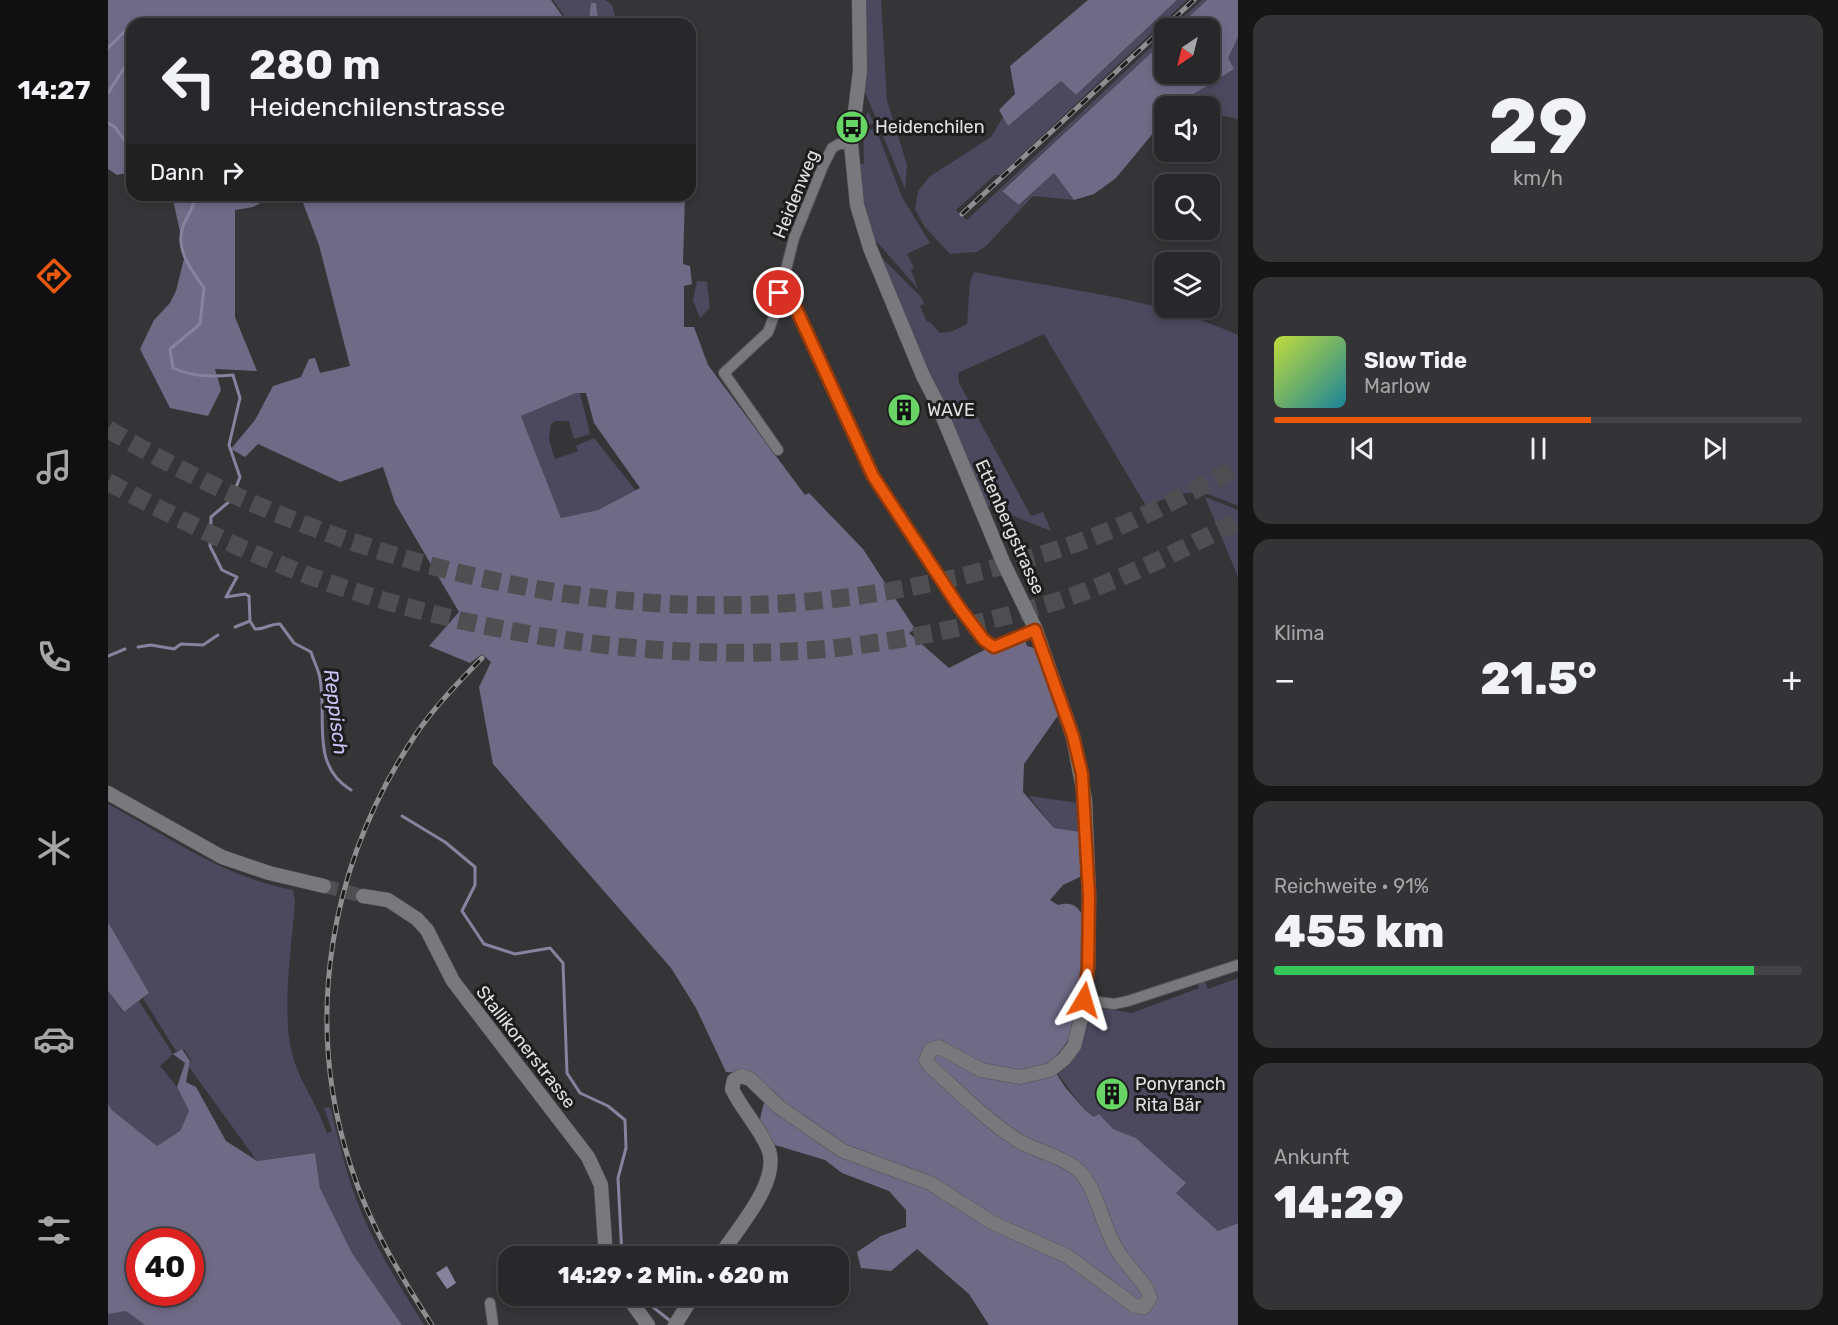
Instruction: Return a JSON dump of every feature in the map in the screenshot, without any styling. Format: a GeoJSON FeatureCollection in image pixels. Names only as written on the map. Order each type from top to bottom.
{"type":"FeatureCollection","features":[{"type":"Feature","properties":{"kind":"street","name":"Ettenbergstrasse"},"geometry":{"type":"LineString","coordinates":[[726,1246],[761,1194],[771,1168],[768,1148],[732,1089],[733,1081],[744,1076],[779,1107],[832,1144],[865,1161],[930,1183],[993,1223],[1072,1259],[1137,1307],[1144,1306],[1149,1300],[1149,1291],[1126,1265],[1113,1244],[1091,1189],[1082,1174],[1073,1167],[1012,1136],[930,1066],[926,1057],[930,1050],[939,1047],[974,1067],[1004,1076],[1029,1077],[1050,1070],[1064,1059],[1074,1046],[1078,1034],[1088,968],[1089,896],[1082,774],[1073,736],[1035,630],[1003,562],[870,249],[854,187],[851,144],[860,71],[859,0]]}},
{"type":"Feature","properties":{"kind":"street","name":"Heidenweg"},"geometry":{"type":"LineString","coordinates":[[778,450],[724,373],[768,332],[794,238],[823,166],[832,148],[839,144],[851,144]]}},
{"type":"Feature","properties":{"kind":"street"},"geometry":{"type":"LineString","coordinates":[[779,293],[793,302],[873,476],[965,615],[987,644],[994,647],[1035,630]]}},
{"type":"Feature","properties":{"kind":"street"},"geometry":{"type":"LineString","coordinates":[[108,793],[222,857],[269,873],[324,886]]}},
{"type":"Feature","properties":{"kind":"street","name":"Stallikonerstrasse"},"geometry":{"type":"LineString","coordinates":[[363,896],[388,900],[417,919],[427,930],[449,975],[588,1156],[601,1185],[605,1246]]}},
{"type":"Feature","properties":{"kind":"street"},"geometry":{"type":"LineString","coordinates":[[1084,1000],[1114,1004],[1128,1001],[1238,965]]}},
{"type":"Feature","properties":{"kind":"street"},"geometry":{"type":"LineString","coordinates":[[490,1302],[493,1325]]}},
{"type":"Feature","properties":{"kind":"street"},"geometry":{"type":"LineString","coordinates":[[634,1306],[648,1325]]}},
{"type":"Feature","properties":{"kind":"street"},"geometry":{"type":"LineString","coordinates":[[677,1322],[687,1306]]}},
{"type":"Feature","properties":{"kind":"shaded area"},"geometry":{"type":"Polygon","coordinates":[[[108,0],[551,0],[564,18],[126,18],[126,173],[117,175],[108,169],[108,0]]]}},
{"type":"Feature","properties":{"kind":"shaded area"},"geometry":{"type":"Polygon","coordinates":[[[553,0],[605,0],[612,5],[615,18],[598,18],[596,3],[592,3],[590,18],[566,18],[553,0]]]}},
{"type":"Feature","properties":{"kind":"shaded area"},"geometry":{"type":"Polygon","coordinates":[[[864,0],[881,0],[887,100],[907,165],[905,189],[865,92],[864,0]]]}},
{"type":"Feature","properties":{"kind":"shaded area"},"geometry":{"type":"Polygon","coordinates":[[[1088,0],[1177,0],[1158,18],[1154,18],[1154,22],[1076,95],[1061,81],[1008,126],[999,110],[1015,94],[1010,66],[1088,0]]]}},
{"type":"Feature","properties":{"kind":"shaded area"},"geometry":{"type":"Polygon","coordinates":[[[1177,0],[1187,0],[1168,18],[1158,18],[1177,0]]]}},
{"type":"Feature","properties":{"kind":"shaded area"},"geometry":{"type":"Polygon","coordinates":[[[1202,0],[1207,0],[1188,18],[1182,18],[1202,0]]]}},
{"type":"Feature","properties":{"kind":"shaded area"},"geometry":{"type":"Polygon","coordinates":[[[1207,0],[1238,0],[1238,37],[1228,58],[1234,69],[1220,78],[1220,18],[1188,18],[1207,0]]]}},
{"type":"Feature","properties":{"kind":"shaded area"},"geometry":{"type":"Polygon","coordinates":[[[1238,0],[1238,119],[1220,115],[1220,96],[1190,96],[1192,95],[1160,84],[1220,84],[1219,18],[1238,0]]]}},
{"type":"Feature","properties":{"kind":"shaded area"},"geometry":{"type":"Polygon","coordinates":[[[591,3],[596,3],[598,18],[589,18],[591,3]]]}},
{"type":"Feature","properties":{"kind":"shaded area"},"geometry":{"type":"Polygon","coordinates":[[[1154,22],[1154,31],[1000,175],[995,175],[956,210],[967,220],[1154,44],[1154,50],[1002,190],[1020,205],[1054,173],[1074,200],[1033,196],[985,247],[976,252],[950,254],[924,226],[915,209],[918,191],[929,177],[991,137],[1003,117],[1008,126],[1061,81],[1076,95],[1154,22]]]}},
{"type":"Feature","properties":{"kind":"shaded area"},"geometry":{"type":"Polygon","coordinates":[[[1154,50],[1154,84],[1210,84],[1190,96],[1154,96],[1154,132],[1116,178],[1094,194],[1074,200],[1054,173],[1019,205],[1002,191],[1154,50]]]}},
{"type":"Feature","properties":{"kind":"shaded area"},"geometry":{"type":"Polygon","coordinates":[[[1154,75],[1154,82],[1139,77],[1154,75]]]}},
{"type":"Feature","properties":{"kind":"shaded area"},"geometry":{"type":"Polygon","coordinates":[[[868,112],[874,123],[866,126],[868,130],[876,129],[902,197],[930,243],[907,254],[914,268],[911,270],[918,289],[871,235],[863,209],[859,164],[864,164],[863,123],[868,112]]]}},
{"type":"Feature","properties":{"kind":"shaded area"},"geometry":{"type":"Polygon","coordinates":[[[173,201],[264,201],[253,207],[235,210],[235,317],[257,371],[215,369],[221,390],[208,416],[170,408],[140,349],[154,320],[170,303],[176,291],[185,255],[173,201]]]}},
{"type":"Feature","properties":{"kind":"shaded area"},"geometry":{"type":"Polygon","coordinates":[[[302,201],[685,201],[683,264],[690,266],[692,284],[684,286],[684,327],[694,327],[708,365],[805,495],[809,493],[863,549],[915,629],[909,633],[949,668],[986,649],[999,650],[1025,640],[1027,646],[1034,648],[1059,714],[1024,764],[1023,792],[1054,828],[1081,832],[1080,877],[1063,885],[1050,900],[1058,905],[1073,905],[1083,916],[1081,995],[1071,1033],[1062,1049],[1049,1062],[1065,1087],[1085,1110],[1094,1117],[1099,1114],[1113,1129],[1136,1138],[1186,1183],[1176,1193],[1218,1231],[1238,1223],[1238,1325],[989,1325],[969,1294],[917,1249],[891,1271],[861,1268],[857,1252],[881,1236],[906,1227],[906,1210],[889,1191],[842,1173],[825,1160],[775,1145],[760,1119],[766,1094],[740,1073],[726,1072],[696,1008],[671,968],[493,764],[479,687],[491,662],[482,654],[470,663],[429,646],[459,612],[395,503],[383,467],[340,482],[258,444],[245,457],[231,449],[255,420],[273,386],[301,377],[309,359],[315,358],[320,373],[350,366],[319,245],[302,201]],[[576,393],[521,416],[561,518],[598,510],[640,488],[594,423],[586,393],[576,393]]]}},
{"type":"Feature","properties":{"kind":"shaded area"},"geometry":{"type":"Polygon","coordinates":[[[879,255],[922,298],[924,304],[920,306],[927,322],[930,322],[940,333],[953,331],[967,324],[970,282],[974,272],[1141,303],[1154,307],[1154,318],[1193,318],[1238,335],[1238,506],[1212,496],[1192,492],[1146,506],[1044,334],[958,373],[959,383],[1031,516],[1043,512],[1051,531],[986,505],[879,255]]]}},
{"type":"Feature","properties":{"kind":"shaded area"},"geometry":{"type":"Polygon","coordinates":[[[697,281],[707,282],[710,308],[700,318],[693,300],[697,281]]]}},
{"type":"Feature","properties":{"kind":"shaded area"},"geometry":{"type":"Polygon","coordinates":[[[580,393],[590,434],[574,439],[569,421],[555,421],[551,424],[549,440],[555,459],[578,451],[576,446],[594,438],[636,491],[598,510],[561,518],[521,416],[580,393]]]}},
{"type":"Feature","properties":{"kind":"shaded area"},"geometry":{"type":"Polygon","coordinates":[[[1205,497],[1238,510],[1238,577],[1205,497]]]}},
{"type":"Feature","properties":{"kind":"shaded area"},"geometry":{"type":"Polygon","coordinates":[[[1029,796],[1079,803],[1081,832],[1054,828],[1029,796]]]}},
{"type":"Feature","properties":{"kind":"shaded area"},"geometry":{"type":"Polygon","coordinates":[[[108,804],[220,866],[267,884],[293,890],[295,901],[287,1014],[294,1060],[327,1134],[332,1131],[324,1108],[330,1107],[358,1204],[388,1266],[424,1325],[402,1325],[352,1253],[320,1188],[315,1153],[257,1161],[189,1067],[191,1060],[184,1049],[176,1051],[143,998],[148,993],[108,922],[108,804]]]}},
{"type":"Feature","properties":{"kind":"shaded area"},"geometry":{"type":"Polygon","coordinates":[[[108,922],[149,993],[124,1012],[108,991],[108,922]]]}},
{"type":"Feature","properties":{"kind":"shaded area"},"geometry":{"type":"Polygon","coordinates":[[[1238,978],[1238,1223],[1218,1231],[1176,1193],[1185,1183],[1136,1138],[1113,1129],[1085,1110],[1057,1073],[1079,1049],[1094,1007],[1132,1013],[1199,988],[1197,981],[1204,979],[1208,989],[1238,978]]]}},
{"type":"Feature","properties":{"kind":"shaded area"},"geometry":{"type":"Polygon","coordinates":[[[108,991],[123,1012],[139,1001],[173,1054],[160,1066],[177,1087],[189,1111],[180,1131],[157,1146],[112,1110],[108,1104],[108,991]]]}},
{"type":"Feature","properties":{"kind":"shaded area"},"geometry":{"type":"Polygon","coordinates":[[[182,1049],[190,1061],[186,1082],[196,1087],[226,1141],[257,1161],[315,1153],[320,1188],[352,1253],[402,1325],[145,1325],[126,1311],[108,1314],[108,1104],[112,1110],[157,1146],[180,1131],[189,1111],[177,1087],[185,1063],[173,1054],[182,1049]]]}},
{"type":"Feature","properties":{"kind":"shaded area"},"geometry":{"type":"Polygon","coordinates":[[[447,1266],[456,1283],[447,1289],[436,1273],[447,1266]]]}},
{"type":"Feature","properties":{"kind":"shaded area"},"geometry":{"type":"Polygon","coordinates":[[[126,1310],[145,1325],[108,1325],[108,1314],[126,1310]]]}},
{"type":"Feature","properties":{"kind":"waterway","name":"Reppisch"},"geometry":{"type":"LineString","coordinates":[[108,48],[126,31]]}},
{"type":"Feature","properties":{"kind":"waterway","name":"Reppisch"},"geometry":{"type":"LineString","coordinates":[[108,93],[126,65]]}},
{"type":"Feature","properties":{"kind":"waterway","name":"Reppisch"},"geometry":{"type":"LineString","coordinates":[[108,123],[115,127],[126,143]]}},
{"type":"Feature","properties":{"kind":"waterway","name":"Reppisch"},"geometry":{"type":"LineString","coordinates":[[194,201],[183,226],[181,243],[186,259],[204,288],[200,324],[170,349],[173,368],[203,376],[233,375],[240,398],[229,445],[240,477],[231,500],[211,517],[210,546],[222,570],[237,577],[226,597],[245,594],[249,596],[250,621],[255,629],[280,624],[294,643],[311,652],[319,674],[323,738],[329,767],[351,790]]}},
{"type":"Feature","properties":{"kind":"waterway"},"geometry":{"type":"LineString","coordinates":[[235,627],[250,621]]}},
{"type":"Feature","properties":{"kind":"waterway"},"geometry":{"type":"LineString","coordinates":[[138,647],[151,645],[174,649],[181,644],[203,645],[218,635]]}},
{"type":"Feature","properties":{"kind":"waterway"},"geometry":{"type":"LineString","coordinates":[[108,656],[125,649]]}},
{"type":"Feature","properties":{"kind":"waterway","name":"Reppisch"},"geometry":{"type":"LineString","coordinates":[[402,816],[445,842],[475,867],[475,885],[462,911],[484,944],[515,954],[550,948],[563,963],[567,1073],[580,1093],[608,1106],[625,1120],[626,1148],[618,1178],[621,1246]]}},
{"type":"Feature","properties":{"kind":"waterway","name":"Reppisch"},"geometry":{"type":"LineString","coordinates":[[652,1306],[673,1323]]}},
{"type":"Feature","properties":{"kind":"tunnel"},"geometry":{"type":"LineString","coordinates":[[108,429],[180,469],[256,504],[334,535],[414,561],[495,581],[578,595],[661,603],[744,605],[825,600],[947,580],[1026,559],[1088,539],[1153,511],[1238,467]]}},
{"type":"Feature","properties":{"kind":"tunnel"},"geometry":{"type":"LineString","coordinates":[[108,482],[189,524],[272,561],[329,583],[389,602],[517,632],[650,649],[717,653],[782,652],[871,644],[998,618],[1097,587],[1168,556],[1238,521]]}},
{"type":"Feature","properties":{"kind":"tunnel"},"geometry":{"type":"LineString","coordinates":[[324,886],[363,896]]}},
{"type":"Feature","properties":{"kind":"railway"},"geometry":{"type":"LineString","coordinates":[[962,214],[1194,0]]}},
{"type":"Feature","properties":{"kind":"railway"},"geometry":{"type":"LineString","coordinates":[[432,1325],[376,1229],[351,1167],[336,1111],[328,1055],[327,999],[333,943],[345,888],[363,835],[387,783],[416,734],[439,704],[482,658]]}},
{"type":"Feature","properties":{"kind":"place","name":"Heidenchilen"},"geometry":{"type":"Point","coordinates":[852,127]}},
{"type":"Feature","properties":{"kind":"place","name":"WAVE"},"geometry":{"type":"Point","coordinates":[904,410]}},
{"type":"Feature","properties":{"kind":"place","name":"Ponyranch Rita Bär"},"geometry":{"type":"Point","coordinates":[1112,1094]}},
{"type":"Feature","properties":{"kind":"route"},"geometry":{"type":"LineString","coordinates":[[779,293],[786,295],[793,302],[855,442],[873,476],[930,566],[987,644],[994,647],[1001,646],[1035,630],[1073,736],[1082,774],[1090,933],[1084,1000]]}}]}
